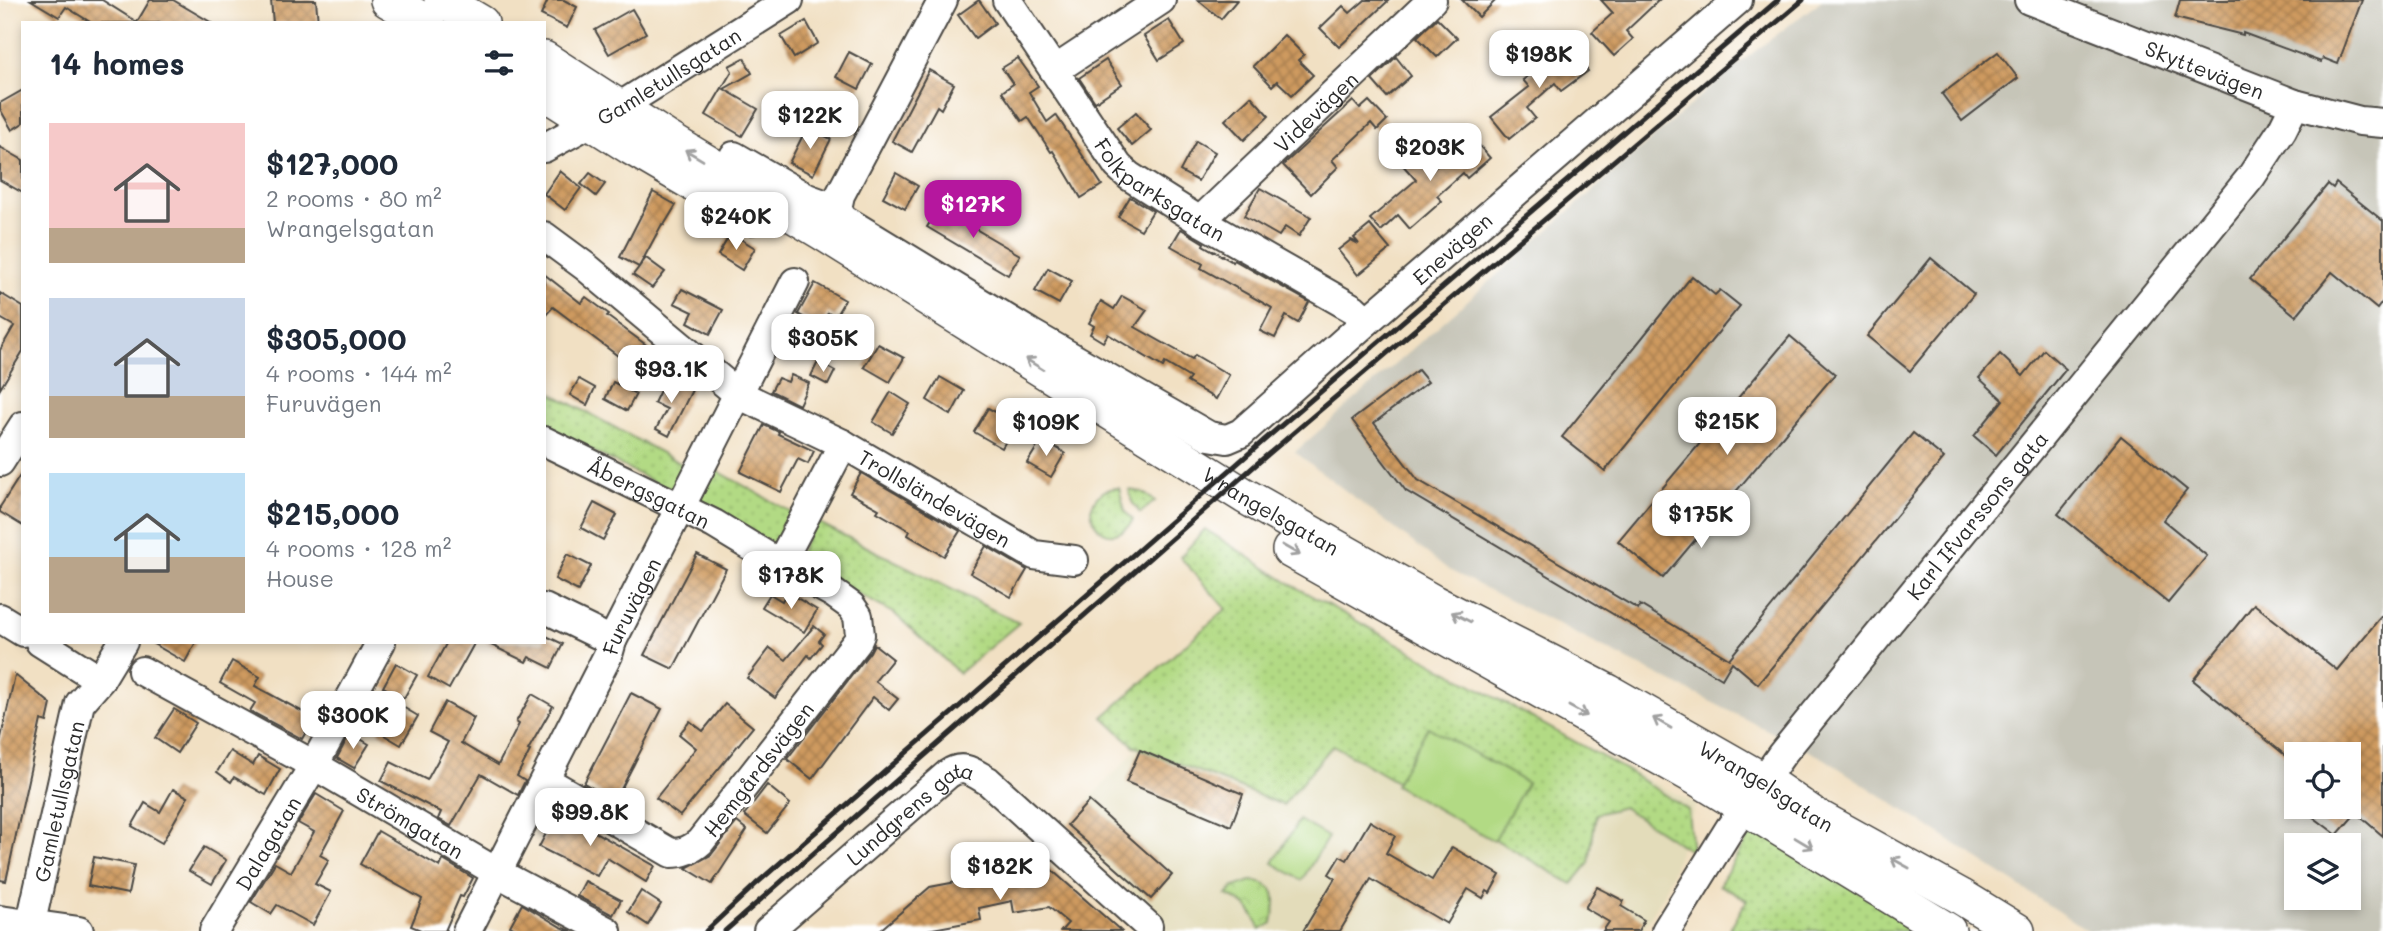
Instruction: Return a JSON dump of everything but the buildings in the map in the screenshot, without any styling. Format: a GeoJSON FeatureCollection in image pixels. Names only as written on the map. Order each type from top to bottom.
{"type":"FeatureCollection","features":[{"type":"Feature","properties":{"kind":"main road"},"geometry":{"type":"LineString","coordinates":[[388,0],[423,21]]}},
{"type":"Feature","properties":{"kind":"main road"},"geometry":{"type":"LineString","coordinates":[[442,0],[478,21]]}},
{"type":"Feature","properties":{"kind":"main road","name":"Wrangelsgatan"},"geometry":{"type":"LineString","coordinates":[[546,61],[605,114],[806,249],[1232,516],[1755,794],[1948,931]]}},
{"type":"Feature","properties":{"kind":"main road","name":"Wrangelsgatan"},"geometry":{"type":"LineString","coordinates":[[546,93],[605,114]]}},
{"type":"Feature","properties":{"kind":"main road","name":"Wrangelsgatan"},"geometry":{"type":"LineString","coordinates":[[1755,794],[1812,814],[2017,931]]}},
{"type":"Feature","properties":{"kind":"street"},"geometry":{"type":"LineString","coordinates":[[837,209],[840,195],[943,0]]}},
{"type":"Feature","properties":{"kind":"street","name":"Folkparksgatan"},"geometry":{"type":"LineString","coordinates":[[1007,0],[1118,166],[1129,176],[1200,221],[1354,309],[1367,321]]}},
{"type":"Feature","properties":{"kind":"street"},"geometry":{"type":"LineString","coordinates":[[1055,70],[1161,0]]}},
{"type":"Feature","properties":{"kind":"street","name":"Videvägen"},"geometry":{"type":"LineString","coordinates":[[1200,221],[1432,0]]}},
{"type":"Feature","properties":{"kind":"street","name":"Enevägen"},"geometry":{"type":"LineString","coordinates":[[1227,439],[1241,433],[1738,0]]}},
{"type":"Feature","properties":{"kind":"street","name":"Skyttevägen"},"geometry":{"type":"LineString","coordinates":[[2029,0],[2295,104],[2360,121],[2383,123]]}},
{"type":"Feature","properties":{"kind":"street","name":"Gamletullsgatan"},"geometry":{"type":"LineString","coordinates":[[546,147],[605,114],[775,4]]}},
{"type":"Feature","properties":{"kind":"street","name":"Karl Ifvarssons gata"},"geometry":{"type":"LineString","coordinates":[[1667,931],[1730,828],[1782,754],[2250,177],[2282,130],[2295,104]]}},
{"type":"Feature","properties":{"kind":"street","name":"Wrangelsgatan"},"geometry":{"type":"LineString","coordinates":[[734,156],[807,198],[837,209],[843,219],[1209,436],[1227,439]]}},
{"type":"Feature","properties":{"kind":"street"},"geometry":{"type":"LineString","coordinates":[[546,237],[586,267],[738,394],[842,444]]}},
{"type":"Feature","properties":{"kind":"street","name":"Furuvägen"},"geometry":{"type":"LineString","coordinates":[[467,931],[795,282]]}},
{"type":"Feature","properties":{"kind":"street"},"geometry":{"type":"LineString","coordinates":[[0,462],[21,429]]}},
{"type":"Feature","properties":{"kind":"street","name":"Åbergsgatan"},"geometry":{"type":"LineString","coordinates":[[546,442],[715,524],[833,593],[851,606],[858,616]]}},
{"type":"Feature","properties":{"kind":"street","name":"Trollsländevägen"},"geometry":{"type":"LineString","coordinates":[[780,564],[842,444],[1034,555],[1074,559]]}},
{"type":"Feature","properties":{"kind":"street"},"geometry":{"type":"LineString","coordinates":[[546,609],[612,641]]}},
{"type":"Feature","properties":{"kind":"street","name":"Hemgårdsvägen"},"geometry":{"type":"LineString","coordinates":[[545,780],[671,853],[692,849],[857,642],[860,635],[858,616]]}},
{"type":"Feature","properties":{"kind":"street"},"geometry":{"type":"LineString","coordinates":[[0,618],[21,631]]}},
{"type":"Feature","properties":{"kind":"street"},"geometry":{"type":"LineString","coordinates":[[43,644],[100,680]]}},
{"type":"Feature","properties":{"kind":"street","name":"Gamletullsgatan"},"geometry":{"type":"LineString","coordinates":[[39,929],[97,709],[100,680],[121,644]]}},
{"type":"Feature","properties":{"kind":"street","name":"Dalagatan"},"geometry":{"type":"LineString","coordinates":[[214,931],[314,765],[380,644]]}},
{"type":"Feature","properties":{"kind":"street","name":"Strömgatan"},"geometry":{"type":"LineString","coordinates":[[142,671],[314,765],[498,873],[607,931]]}},
{"type":"Feature","properties":{"kind":"street","name":"Lundgrens gata"},"geometry":{"type":"LineString","coordinates":[[768,931],[948,774],[963,768],[972,770],[988,781],[1151,923]]}},
{"type":"Feature","properties":{"kind":"street"},"geometry":{"type":"LineString","coordinates":[[0,920],[39,929],[79,931]]}},
{"type":"Feature","properties":{"kind":"shaded area"},"geometry":{"type":"Polygon","coordinates":[[[1822,0],[2383,0],[2383,931],[2088,931],[1825,759],[1449,570],[1295,452],[1728,72],[1822,0]]]}},
{"type":"Feature","properties":{"kind":"shaded area"},"geometry":{"type":"Polygon","coordinates":[[[1407,657],[1696,804],[1664,894],[1642,931],[1155,931],[1163,921],[1064,826],[1139,747],[1283,805],[1407,657]]]}},
{"type":"Feature","properties":{"kind":"green space"},"geometry":{"type":"Polygon","coordinates":[[[546,390],[691,469],[675,493],[546,427],[546,390]]]}},
{"type":"Feature","properties":{"kind":"green space"},"geometry":{"type":"Polygon","coordinates":[[[709,466],[798,516],[780,542],[770,543],[702,507],[696,495],[709,466]]]}},
{"type":"Feature","properties":{"kind":"green space"},"geometry":{"type":"Polygon","coordinates":[[[1119,488],[1125,511],[1133,520],[1120,532],[1107,534],[1096,525],[1091,509],[1101,493],[1119,488]]]}},
{"type":"Feature","properties":{"kind":"green space"},"geometry":{"type":"Polygon","coordinates":[[[1129,490],[1142,492],[1155,501],[1140,513],[1132,502],[1129,490]]]}},
{"type":"Feature","properties":{"kind":"green space"},"geometry":{"type":"Polygon","coordinates":[[[815,521],[1019,623],[959,673],[895,614],[796,560],[815,521]]]}},
{"type":"Feature","properties":{"kind":"green space"},"geometry":{"type":"Polygon","coordinates":[[[1205,529],[1292,585],[1626,770],[1688,810],[1692,852],[1623,807],[1596,814],[1589,863],[1572,884],[1333,745],[1283,805],[1134,746],[1103,717],[1226,609],[1180,557],[1205,529]]]}},
{"type":"Feature","properties":{"kind":"green space"},"geometry":{"type":"Polygon","coordinates":[[[1428,727],[1527,783],[1494,841],[1395,785],[1428,727]]]}},
{"type":"Feature","properties":{"kind":"green space"},"geometry":{"type":"Polygon","coordinates":[[[1299,820],[1328,837],[1302,880],[1273,863],[1299,820]]]}},
{"type":"Feature","properties":{"kind":"green space"},"geometry":{"type":"Polygon","coordinates":[[[1758,822],[1930,931],[1729,930],[1747,900],[1719,885],[1758,822]]]}},
{"type":"Feature","properties":{"kind":"green space"},"geometry":{"type":"Polygon","coordinates":[[[1251,881],[1268,885],[1274,894],[1272,923],[1260,930],[1248,908],[1227,895],[1234,887],[1251,881]]]}},
{"type":"Feature","properties":{"kind":"railway"},"geometry":{"type":"LineString","coordinates":[[706,931],[756,884],[1269,436],[1778,0]]}},
{"type":"Feature","properties":{"kind":"railway"},"geometry":{"type":"LineString","coordinates":[[725,931],[1259,462],[1803,0]]}}]}
